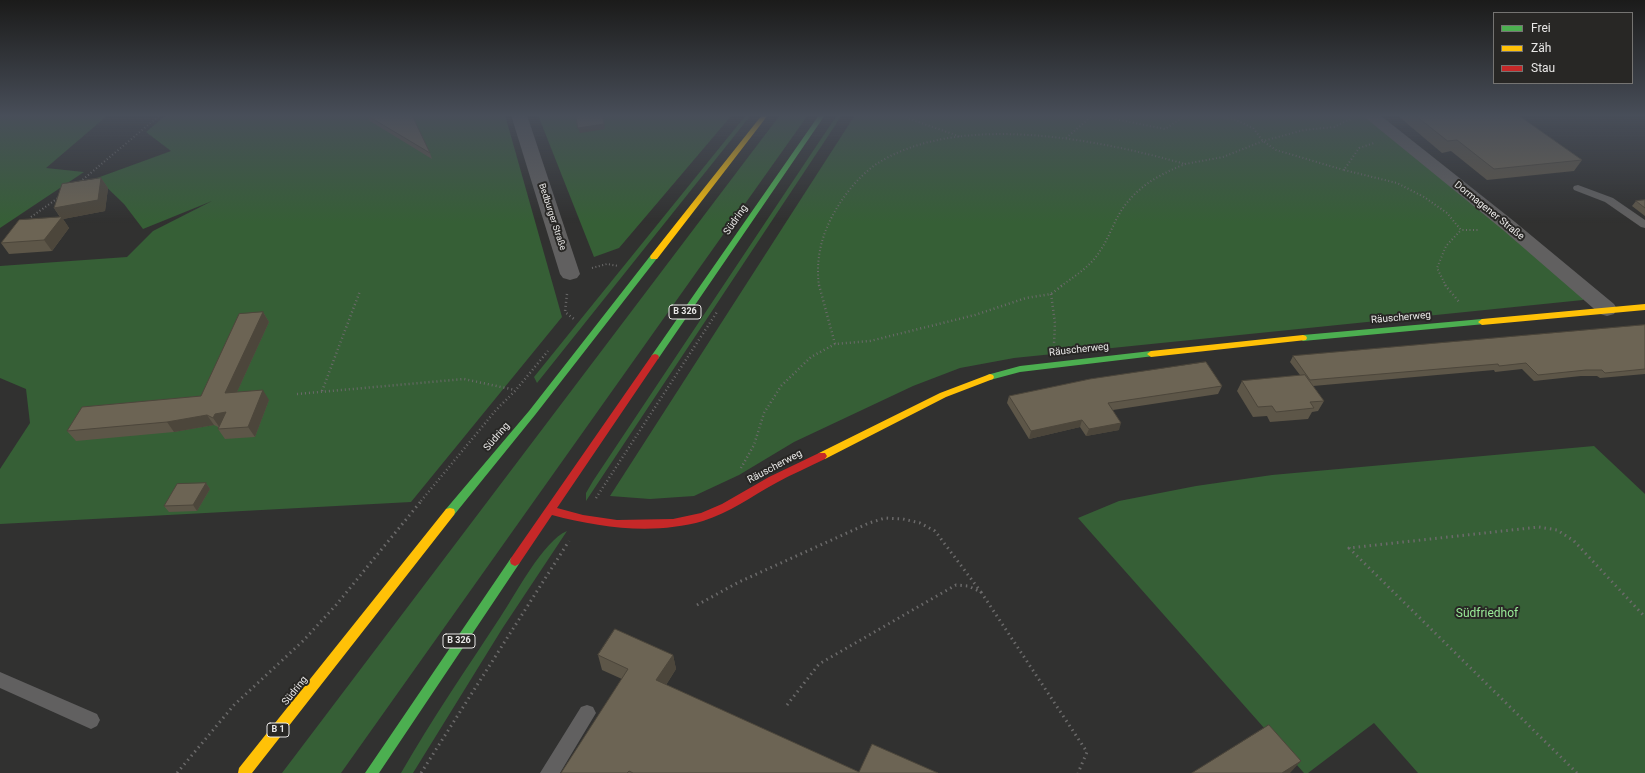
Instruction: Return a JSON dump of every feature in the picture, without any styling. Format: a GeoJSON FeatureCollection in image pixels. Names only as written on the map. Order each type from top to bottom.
{"type":"FeatureCollection","features":[{"type":"Feature","properties":{"kind":"main road","name":"Südring"},"geometry":{"type":"LineString","coordinates":[[244,773],[473,483],[532,413],[737,151]]}},
{"type":"Feature","properties":{"kind":"main road","name":"Südring"},"geometry":{"type":"LineString","coordinates":[[371,773],[549,510],[797,151]]}},
{"type":"Feature","properties":{"kind":"main road","name":"Räuscherweg"},"geometry":{"type":"LineString","coordinates":[[549,510],[583,519],[636,525],[673,523],[702,517],[726,507],[773,480],[943,395],[981,380],[1020,369],[1052,364],[1229,345],[1606,309],[1645,307]]}},
{"type":"Feature","properties":{"kind":"street","name":"Bedburger Straße"},"geometry":{"type":"LineString","coordinates":[[531,151],[570,274]]}},
{"type":"Feature","properties":{"kind":"street","name":"Dormagener Straße"},"geometry":{"type":"LineString","coordinates":[[1415,151],[1509,226],[1606,309]]}},
{"type":"Feature","properties":{"kind":"lane"},"geometry":{"type":"LineString","coordinates":[[1578,188],[1609,200],[1645,225]]}},
{"type":"Feature","properties":{"kind":"lane"},"geometry":{"type":"LineString","coordinates":[[0,680],[91,720]]}},
{"type":"Feature","properties":{"kind":"lane"},"geometry":{"type":"LineString","coordinates":[[549,773],[587,713]]}},
{"type":"Feature","properties":{"kind":"path"},"geometry":{"type":"LineString","coordinates":[[79,184],[119,151]]}},
{"type":"Feature","properties":{"kind":"path"},"geometry":{"type":"LineString","coordinates":[[835,344],[821,292],[817,267],[820,246],[833,212],[849,189],[875,165],[903,151]]}},
{"type":"Feature","properties":{"kind":"path"},"geometry":{"type":"LineString","coordinates":[[1137,151],[1185,164]]}},
{"type":"Feature","properties":{"kind":"path"},"geometry":{"type":"LineString","coordinates":[[737,472],[741,468],[754,445],[764,413],[781,386],[811,357],[835,344],[870,341],[975,315],[1026,298],[1050,294],[1089,265],[1100,252],[1123,208],[1140,189],[1161,174],[1185,164],[1223,157],[1238,151]]}},
{"type":"Feature","properties":{"kind":"path"},"geometry":{"type":"LineString","coordinates":[[1280,151],[1344,170],[1397,183],[1424,197],[1447,213],[1461,230]]}},
{"type":"Feature","properties":{"kind":"path"},"geometry":{"type":"LineString","coordinates":[[1344,170],[1357,151]]}},
{"type":"Feature","properties":{"kind":"path"},"geometry":{"type":"LineString","coordinates":[[31,217],[61,196]]}},
{"type":"Feature","properties":{"kind":"path"},"geometry":{"type":"LineString","coordinates":[[1476,322],[1443,283],[1436,268],[1446,246],[1461,230],[1509,226]]}},
{"type":"Feature","properties":{"kind":"path"},"geometry":{"type":"LineString","coordinates":[[613,272],[622,260]]}},
{"type":"Feature","properties":{"kind":"path"},"geometry":{"type":"LineString","coordinates":[[570,274],[565,312],[574,319],[578,313]]}},
{"type":"Feature","properties":{"kind":"path"},"geometry":{"type":"LineString","coordinates":[[322,391],[360,291]]}},
{"type":"Feature","properties":{"kind":"path"},"geometry":{"type":"LineString","coordinates":[[1050,294],[1055,323],[1052,364]]}},
{"type":"Feature","properties":{"kind":"path"},"geometry":{"type":"LineString","coordinates":[[421,773],[598,494],[719,308]]}},
{"type":"Feature","properties":{"kind":"path"},"geometry":{"type":"LineString","coordinates":[[177,773],[234,705],[304,640],[336,605],[496,410],[516,390],[549,349]]}},
{"type":"Feature","properties":{"kind":"path"},"geometry":{"type":"LineString","coordinates":[[298,394],[464,379],[516,390]]}},
{"type":"Feature","properties":{"kind":"path"},"geometry":{"type":"LineString","coordinates":[[598,494],[605,496]]}},
{"type":"Feature","properties":{"kind":"path"},"geometry":{"type":"LineString","coordinates":[[697,605],[739,582],[869,523],[885,518],[903,519],[920,523],[935,531],[981,592],[1088,752],[1078,773]]}},
{"type":"Feature","properties":{"kind":"path"},"geometry":{"type":"LineString","coordinates":[[1577,773],[1348,548],[1539,527],[1557,530],[1574,541],[1645,617]]}},
{"type":"Feature","properties":{"kind":"path"},"geometry":{"type":"LineString","coordinates":[[787,705],[819,664],[956,585],[968,586],[981,592]]}},
{"type":"Feature","properties":{"kind":"green space"},"geometry":{"type":"Polygon","coordinates":[[[0,151],[66,151],[46,168],[84,172],[0,228],[0,151]]]}},
{"type":"Feature","properties":{"kind":"green space"},"geometry":{"type":"Polygon","coordinates":[[[171,151],[515,151],[562,317],[411,502],[0,524],[0,469],[30,423],[26,389],[0,378],[0,266],[127,257],[153,231],[212,201],[143,229],[124,204],[97,178],[171,151]]]}},
{"type":"Feature","properties":{"kind":"green space"},"geometry":{"type":"Polygon","coordinates":[[[552,151],[701,151],[619,248],[594,257],[552,151]]]}},
{"type":"Feature","properties":{"kind":"green space"},"geometry":{"type":"Polygon","coordinates":[[[717,151],[722,151],[537,383],[534,377],[717,151]]]}},
{"type":"Feature","properties":{"kind":"green space"},"geometry":{"type":"Polygon","coordinates":[[[753,151],[782,151],[341,773],[282,773],[753,151]]]}},
{"type":"Feature","properties":{"kind":"green space"},"geometry":{"type":"Polygon","coordinates":[[[813,151],[818,151],[586,501],[586,493],[813,151]]]}},
{"type":"Feature","properties":{"kind":"green space"},"geometry":{"type":"Polygon","coordinates":[[[832,151],[1412,151],[1583,293],[1583,300],[1014,358],[960,368],[913,386],[794,442],[739,475],[694,496],[650,499],[610,496],[832,151]]]}},
{"type":"Feature","properties":{"kind":"green space","name":"Südfriedhof"},"geometry":{"type":"Polygon","coordinates":[[[1594,446],[1645,494],[1645,773],[1418,773],[1374,723],[1308,773],[1304,773],[1078,518],[1119,501],[1196,486],[1272,475],[1594,446]]]}},
{"type":"Feature","properties":{"kind":"green space"},"geometry":{"type":"Polygon","coordinates":[[[567,531],[502,629],[413,773],[401,773],[437,713],[531,569],[549,545],[567,531]]]}},
{"type":"Feature","properties":{"kind":"building"},"geometry":{"type":"Polygon","coordinates":[[[1471,151],[1569,151],[1582,160],[1494,169],[1471,151]]]}},
{"type":"Feature","properties":{"kind":"building"},"geometry":{"type":"Polygon","coordinates":[[[101,178],[98,200],[54,208],[62,184],[101,178]]]}},
{"type":"Feature","properties":{"kind":"building"},"geometry":{"type":"Polygon","coordinates":[[[1645,200],[1645,208],[1636,201],[1645,200]]]}},
{"type":"Feature","properties":{"kind":"building"},"geometry":{"type":"Polygon","coordinates":[[[62,217],[44,240],[1,243],[19,220],[62,217]]]}},
{"type":"Feature","properties":{"kind":"building"},"geometry":{"type":"Polygon","coordinates":[[[263,312],[225,393],[263,390],[248,427],[218,429],[226,412],[215,414],[213,418],[207,415],[167,422],[67,431],[82,407],[201,396],[239,314],[263,312]]]}},
{"type":"Feature","properties":{"kind":"building"},"geometry":{"type":"Polygon","coordinates":[[[1645,325],[1645,369],[1605,373],[1602,370],[1586,370],[1538,375],[1526,363],[1310,380],[1293,356],[1645,325]]]}},
{"type":"Feature","properties":{"kind":"building"},"geometry":{"type":"Polygon","coordinates":[[[1206,362],[1222,386],[1108,403],[1121,423],[1089,429],[1082,420],[1031,431],[1009,396],[1090,379],[1206,362]]]}},
{"type":"Feature","properties":{"kind":"building"},"geometry":{"type":"Polygon","coordinates":[[[1305,375],[1324,401],[1310,402],[1314,408],[1276,412],[1272,406],[1258,407],[1242,381],[1305,375]]]}},
{"type":"Feature","properties":{"kind":"building"},"geometry":{"type":"Polygon","coordinates":[[[206,483],[193,505],[164,506],[177,484],[206,483]]]}},
{"type":"Feature","properties":{"kind":"building"},"geometry":{"type":"Polygon","coordinates":[[[615,629],[673,655],[656,680],[859,772],[872,744],[938,773],[633,773],[629,771],[627,773],[561,773],[628,669],[598,655],[615,629]]]}},
{"type":"Feature","properties":{"kind":"building"},"geometry":{"type":"Polygon","coordinates":[[[1269,725],[1301,761],[1282,773],[1192,773],[1269,725]]]}},
{"type":"Feature","properties":{"kind":"traffic: fast"},"geometry":{"type":"LineString","coordinates":[[655,357],[797,151]]}},
{"type":"Feature","properties":{"kind":"traffic: fast"},"geometry":{"type":"LineString","coordinates":[[450,512],[532,413],[654,257]]}},
{"type":"Feature","properties":{"kind":"traffic: fast"},"geometry":{"type":"LineString","coordinates":[[1303,338],[1482,322]]}},
{"type":"Feature","properties":{"kind":"traffic: fast"},"geometry":{"type":"LineString","coordinates":[[990,377],[1020,369],[1151,354]]}},
{"type":"Feature","properties":{"kind":"traffic: fast"},"geometry":{"type":"LineString","coordinates":[[371,773],[515,561]]}},
{"type":"Feature","properties":{"kind":"traffic: slow"},"geometry":{"type":"LineString","coordinates":[[654,257],[737,151]]}},
{"type":"Feature","properties":{"kind":"traffic: slow"},"geometry":{"type":"LineString","coordinates":[[1482,322],[1645,307]]}},
{"type":"Feature","properties":{"kind":"traffic: slow"},"geometry":{"type":"LineString","coordinates":[[1151,354],[1303,338]]}},
{"type":"Feature","properties":{"kind":"traffic: slow"},"geometry":{"type":"LineString","coordinates":[[822,456],[943,395],[990,377]]}},
{"type":"Feature","properties":{"kind":"traffic: slow"},"geometry":{"type":"LineString","coordinates":[[244,773],[450,512]]}},
{"type":"Feature","properties":{"kind":"traffic: jam"},"geometry":{"type":"LineString","coordinates":[[515,561],[655,357]]}},
{"type":"Feature","properties":{"kind":"traffic: jam"},"geometry":{"type":"LineString","coordinates":[[549,510],[583,519],[617,524],[673,523],[702,517],[726,507],[773,480],[822,456]]}}]}
